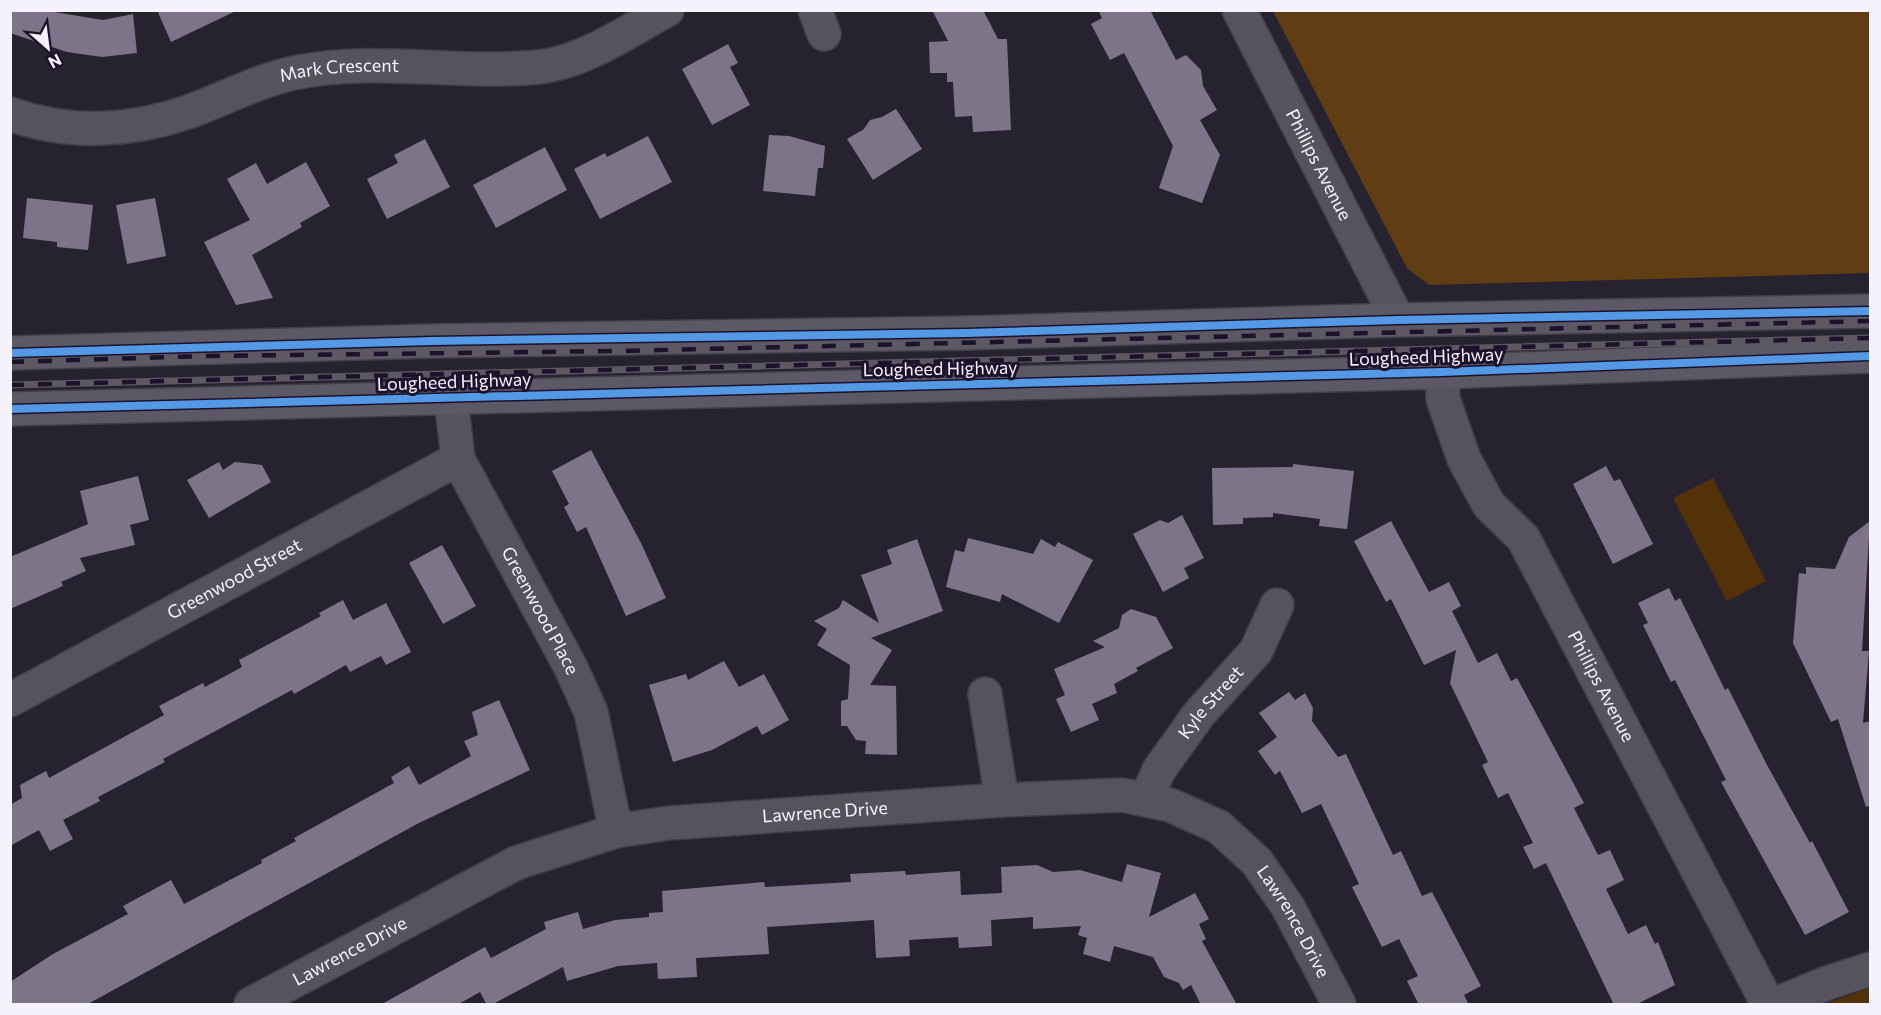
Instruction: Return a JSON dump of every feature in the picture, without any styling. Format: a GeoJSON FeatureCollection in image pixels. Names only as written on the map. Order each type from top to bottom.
{"type":"FeatureCollection","features":[{"type":"Feature","properties":{"kind":"main road","name":"Lougheed Highway"},"geometry":{"type":"LineString","coordinates":[[10,353],[444,340],[966,333],[1398,320],[1870,311]]}},
{"type":"Feature","properties":{"kind":"main road","name":"Lougheed Highway"},"geometry":{"type":"LineString","coordinates":[[10,409],[1442,372],[1870,356]]}},
{"type":"Feature","properties":{"kind":"street","name":"Mark Crescent"},"geometry":{"type":"LineString","coordinates":[[10,114],[42,125],[101,129],[146,124],[178,115],[247,86],[296,73],[345,68],[540,67],[581,55],[668,10]]}},
{"type":"Feature","properties":{"kind":"street","name":"Phillips Avenue"},"geometry":{"type":"LineString","coordinates":[[1239,10],[1398,320]]}},
{"type":"Feature","properties":{"kind":"street","name":"Phillips Avenue"},"geometry":{"type":"LineString","coordinates":[[1442,372],[1443,399],[1464,459],[1489,505],[1523,538],[1768,1005]]}},
{"type":"Feature","properties":{"kind":"street","name":"Greenwood Place"},"geometry":{"type":"LineString","coordinates":[[452,398],[458,459],[582,689],[598,735],[616,831]]}},
{"type":"Feature","properties":{"kind":"street","name":"Greenwood Street"},"geometry":{"type":"LineString","coordinates":[[10,700],[458,459]]}},
{"type":"Feature","properties":{"kind":"street","name":"Kyle Street"},"geometry":{"type":"LineString","coordinates":[[1146,799],[1159,770],[1199,714],[1256,651],[1276,605]]}},
{"type":"Feature","properties":{"kind":"street"},"geometry":{"type":"LineString","coordinates":[[984,694],[1002,800]]}},
{"type":"Feature","properties":{"kind":"street","name":"Lawrence Drive"},"geometry":{"type":"LineString","coordinates":[[251,1005],[516,863],[616,831],[669,823],[1002,800],[1122,795],[1146,799],[1198,816],[1219,827],[1250,855],[1288,907],[1339,1005]]}},
{"type":"Feature","properties":{"kind":"street"},"geometry":{"type":"LineString","coordinates":[[1776,1005],[1827,982],[1870,969]]}},
{"type":"Feature","properties":{"kind":"shaded area"},"geometry":{"type":"Polygon","coordinates":[[[1273,11],[1870,11],[1870,273],[1429,285],[1407,268],[1273,11]]]}},
{"type":"Feature","properties":{"kind":"shaded area"},"geometry":{"type":"Polygon","coordinates":[[[1713,478],[1766,581],[1727,601],[1673,498],[1713,478]]]}},
{"type":"Feature","properties":{"kind":"shaded area"},"geometry":{"type":"Polygon","coordinates":[[[1870,988],[1870,1004],[1824,1004],[1870,988]]]}},
{"type":"Feature","properties":{"kind":"building"},"geometry":{"type":"Polygon","coordinates":[[[10,10],[42,10],[103,20],[133,14],[137,53],[102,57],[67,52],[10,33],[10,10]]]}},
{"type":"Feature","properties":{"kind":"building"},"geometry":{"type":"Polygon","coordinates":[[[157,10],[238,10],[171,42],[157,10]]]}},
{"type":"Feature","properties":{"kind":"building"},"geometry":{"type":"Polygon","coordinates":[[[932,10],[983,10],[998,39],[1007,39],[1011,130],[973,132],[972,116],[955,117],[953,82],[947,82],[947,73],[930,73],[929,42],[948,41],[932,10]]]}},
{"type":"Feature","properties":{"kind":"building"},"geometry":{"type":"Polygon","coordinates":[[[1098,10],[1150,10],[1176,60],[1186,55],[1201,70],[1203,86],[1217,110],[1200,120],[1220,155],[1202,203],[1159,188],[1173,146],[1124,53],[1110,60],[1091,24],[1102,18],[1098,10]]]}},
{"type":"Feature","properties":{"kind":"building"},"geometry":{"type":"Polygon","coordinates":[[[728,44],[738,63],[730,67],[750,105],[712,125],[682,69],[728,44]]]}},
{"type":"Feature","properties":{"kind":"building"},"geometry":{"type":"Polygon","coordinates":[[[896,109],[922,149],[873,180],[847,139],[864,129],[870,120],[882,117],[896,109]]]}},
{"type":"Feature","properties":{"kind":"building"},"geometry":{"type":"Polygon","coordinates":[[[769,135],[789,136],[825,146],[823,168],[818,168],[815,196],[763,191],[769,135]]]}},
{"type":"Feature","properties":{"kind":"building"},"geometry":{"type":"Polygon","coordinates":[[[648,136],[672,182],[600,219],[574,169],[605,153],[607,157],[648,136]]]}},
{"type":"Feature","properties":{"kind":"building"},"geometry":{"type":"Polygon","coordinates":[[[425,139],[450,187],[387,219],[367,179],[398,163],[394,155],[425,139]]]}},
{"type":"Feature","properties":{"kind":"building"},"geometry":{"type":"Polygon","coordinates":[[[545,147],[567,190],[496,228],[473,185],[545,147]]]}},
{"type":"Feature","properties":{"kind":"building"},"geometry":{"type":"Polygon","coordinates":[[[306,162],[330,206],[300,223],[302,227],[252,255],[273,298],[236,305],[204,242],[250,220],[227,179],[256,163],[267,184],[306,162]]]}},
{"type":"Feature","properties":{"kind":"building"},"geometry":{"type":"Polygon","coordinates":[[[27,198],[93,205],[88,250],[57,247],[57,242],[23,238],[27,198]]]}},
{"type":"Feature","properties":{"kind":"building"},"geometry":{"type":"Polygon","coordinates":[[[155,198],[166,256],[127,264],[116,205],[155,198]]]}},
{"type":"Feature","properties":{"kind":"building"},"geometry":{"type":"Polygon","coordinates":[[[591,450],[641,543],[666,598],[626,616],[586,527],[577,532],[564,507],[569,504],[552,471],[591,450]]]}},
{"type":"Feature","properties":{"kind":"building"},"geometry":{"type":"Polygon","coordinates":[[[219,462],[223,470],[235,462],[262,465],[271,482],[209,518],[187,480],[219,462]]]}},
{"type":"Feature","properties":{"kind":"building"},"geometry":{"type":"Polygon","coordinates":[[[1293,464],[1354,471],[1347,529],[1319,526],[1320,519],[1273,513],[1273,517],[1243,518],[1243,524],[1213,525],[1212,468],[1293,467],[1293,464]]]}},
{"type":"Feature","properties":{"kind":"building"},"geometry":{"type":"Polygon","coordinates":[[[1606,466],[1614,481],[1620,479],[1653,544],[1613,564],[1573,484],[1606,466]]]}},
{"type":"Feature","properties":{"kind":"building"},"geometry":{"type":"Polygon","coordinates":[[[138,476],[149,520],[130,525],[135,545],[80,558],[86,571],[61,582],[63,586],[10,609],[10,557],[88,524],[80,491],[138,476]]]}},
{"type":"Feature","properties":{"kind":"building"},"geometry":{"type":"Polygon","coordinates":[[[1182,515],[1204,558],[1184,568],[1189,578],[1163,592],[1133,534],[1160,520],[1168,523],[1182,515]]]}},
{"type":"Feature","properties":{"kind":"building"},"geometry":{"type":"Polygon","coordinates":[[[1391,521],[1429,592],[1449,582],[1461,606],[1452,611],[1478,663],[1497,653],[1511,681],[1517,678],[1584,803],[1574,808],[1598,855],[1610,850],[1624,880],[1606,889],[1628,934],[1646,925],[1655,944],[1658,942],[1675,985],[1635,1005],[1614,1005],[1546,863],[1534,869],[1523,847],[1533,843],[1508,793],[1498,798],[1482,765],[1488,762],[1450,683],[1456,650],[1424,665],[1391,599],[1386,602],[1354,541],[1391,521]]]}},
{"type":"Feature","properties":{"kind":"building"},"geometry":{"type":"Polygon","coordinates":[[[1870,521],[1862,651],[1869,651],[1863,723],[1870,721],[1870,806],[1866,807],[1838,719],[1831,722],[1793,643],[1799,573],[1806,574],[1806,567],[1835,569],[1849,537],[1870,521]]]}},
{"type":"Feature","properties":{"kind":"building"},"geometry":{"type":"Polygon","coordinates":[[[968,538],[1033,554],[1041,539],[1055,547],[1058,542],[1093,560],[1059,623],[1002,594],[1000,602],[946,587],[955,550],[964,552],[968,538]]]}},
{"type":"Feature","properties":{"kind":"building"},"geometry":{"type":"Polygon","coordinates":[[[917,539],[943,611],[871,638],[892,650],[870,685],[896,686],[897,755],[865,754],[866,741],[856,740],[847,726],[841,726],[841,701],[848,699],[850,665],[817,645],[827,629],[814,621],[839,608],[843,600],[879,623],[861,575],[892,564],[887,550],[917,539]]]}},
{"type":"Feature","properties":{"kind":"building"},"geometry":{"type":"Polygon","coordinates":[[[442,545],[476,606],[443,624],[409,563],[442,545]]]}},
{"type":"Feature","properties":{"kind":"building"},"geometry":{"type":"Polygon","coordinates":[[[1669,588],[1675,601],[1680,598],[1725,690],[1728,688],[1767,765],[1810,843],[1812,841],[1849,912],[1805,935],[1721,782],[1726,780],[1675,680],[1671,682],[1643,625],[1648,623],[1638,603],[1669,588]]]}},
{"type":"Feature","properties":{"kind":"building"},"geometry":{"type":"Polygon","coordinates":[[[343,600],[353,620],[386,603],[411,652],[386,665],[381,656],[350,672],[346,665],[294,694],[292,690],[163,759],[165,762],[98,797],[100,801],[63,820],[73,839],[50,851],[39,830],[10,846],[10,805],[22,798],[20,785],[46,771],[49,778],[164,715],[159,706],[203,683],[205,687],[242,667],[239,660],[321,616],[319,613],[343,600]]]}},
{"type":"Feature","properties":{"kind":"building"},"geometry":{"type":"Polygon","coordinates":[[[1131,609],[1156,617],[1173,648],[1136,668],[1138,671],[1114,684],[1117,693],[1092,704],[1099,720],[1071,732],[1056,699],[1065,695],[1054,669],[1105,647],[1093,641],[1119,628],[1122,615],[1131,609]]]}},
{"type":"Feature","properties":{"kind":"building"},"geometry":{"type":"Polygon","coordinates":[[[724,661],[739,687],[764,674],[789,720],[762,735],[757,726],[712,750],[673,762],[649,685],[686,674],[688,680],[724,661]]]}},
{"type":"Feature","properties":{"kind":"building"},"geometry":{"type":"Polygon","coordinates":[[[1289,692],[1295,700],[1305,693],[1313,708],[1312,721],[1338,757],[1346,754],[1393,855],[1401,851],[1422,896],[1432,892],[1481,986],[1464,995],[1469,1005],[1419,1005],[1407,981],[1418,976],[1399,939],[1382,947],[1352,887],[1359,884],[1321,804],[1302,813],[1280,771],[1275,775],[1258,751],[1277,737],[1259,713],[1289,692]]]}},
{"type":"Feature","properties":{"kind":"building"},"geometry":{"type":"Polygon","coordinates":[[[499,700],[530,770],[417,824],[86,1005],[10,1005],[10,982],[53,954],[128,914],[123,906],[171,880],[184,904],[262,863],[261,860],[296,841],[294,838],[394,783],[391,777],[409,766],[419,785],[471,756],[464,741],[478,735],[472,712],[499,700]]]}},
{"type":"Feature","properties":{"kind":"building"},"geometry":{"type":"Polygon","coordinates":[[[1127,864],[1161,873],[1149,917],[1195,893],[1209,919],[1199,924],[1206,939],[1202,941],[1237,1005],[1201,1005],[1191,985],[1183,990],[1179,983],[1164,977],[1153,957],[1114,946],[1110,962],[1083,954],[1087,938],[1078,935],[1081,926],[1033,929],[1033,917],[991,920],[992,946],[959,948],[958,937],[909,940],[910,956],[876,958],[874,920],[767,927],[769,954],[696,958],[697,977],[658,979],[657,963],[618,966],[567,981],[563,967],[491,1005],[487,1005],[480,992],[457,1005],[380,1005],[485,947],[491,958],[546,929],[544,922],[578,912],[583,929],[615,920],[649,917],[649,913],[663,912],[662,891],[764,882],[765,887],[851,882],[850,874],[905,871],[906,875],[960,871],[961,895],[1002,893],[1001,867],[1037,865],[1053,872],[1080,870],[1122,882],[1127,864]]]}},
{"type":"Feature","properties":{"kind":"railway"},"geometry":{"type":"LineString","coordinates":[[10,362],[206,356],[621,351],[1870,321]]}},
{"type":"Feature","properties":{"kind":"railway"},"geometry":{"type":"LineString","coordinates":[[10,385],[1870,338]]}},
{"type":"Feature","properties":{"kind":"cycle path"},"geometry":{"type":"LineString","coordinates":[[10,353],[432,341],[966,333],[1398,320],[1870,311]]}},
{"type":"Feature","properties":{"kind":"cycle path"},"geometry":{"type":"LineString","coordinates":[[10,409],[1442,372],[1870,356]]}}]}
